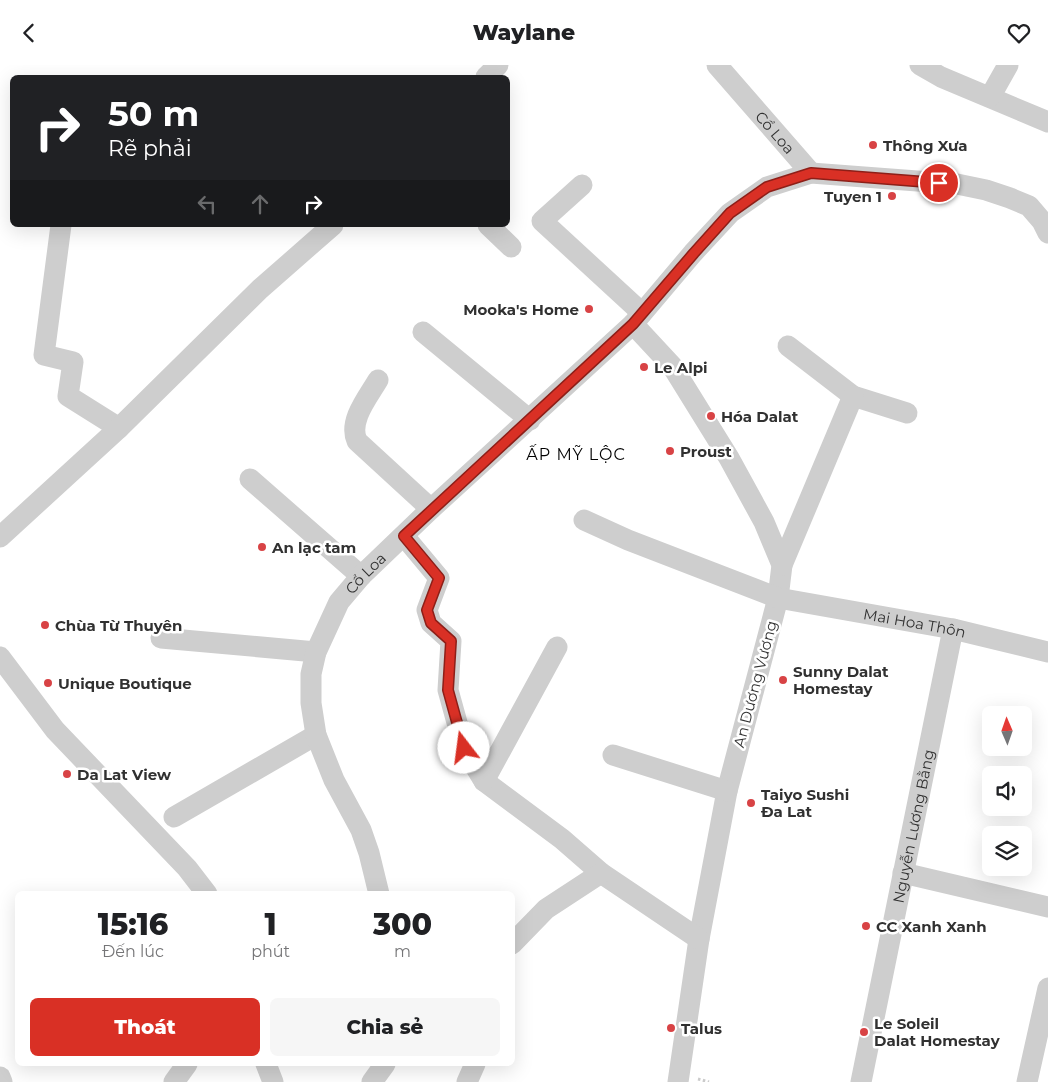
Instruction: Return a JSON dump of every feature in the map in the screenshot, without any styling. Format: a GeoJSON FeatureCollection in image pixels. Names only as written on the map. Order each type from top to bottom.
{"type":"FeatureCollection","features":[{"type":"Feature","properties":{"kind":"street"},"geometry":{"type":"LineString","coordinates":[[488,75],[498,65]]}},
{"type":"Feature","properties":{"kind":"street","name":"Cổ Loa"},"geometry":{"type":"LineString","coordinates":[[378,891],[361,829],[334,780],[316,735],[311,703],[311,674],[316,652],[339,602],[361,576],[431,509],[638,319],[730,213],[767,187],[811,173],[717,65]]}},
{"type":"Feature","properties":{"kind":"street"},"geometry":{"type":"LineString","coordinates":[[920,65],[941,77],[1048,122]]}},
{"type":"Feature","properties":{"kind":"street"},"geometry":{"type":"LineString","coordinates":[[990,97],[1008,65]]}},
{"type":"Feature","properties":{"kind":"street"},"geometry":{"type":"LineString","coordinates":[[811,173],[957,184],[1010,198],[1028,206],[1046,222]]}},
{"type":"Feature","properties":{"kind":"street","name":"An Dương Vương"},"geometry":{"type":"LineString","coordinates":[[582,185],[542,221],[638,319],[672,366],[764,521],[782,565],[778,598],[727,791],[699,939],[678,1082]]}},
{"type":"Feature","properties":{"kind":"street"},"geometry":{"type":"LineString","coordinates":[[61,227],[44,355],[73,362],[68,396],[119,428]]}},
{"type":"Feature","properties":{"kind":"street"},"geometry":{"type":"LineString","coordinates":[[0,537],[119,428],[260,289],[331,227]]}},
{"type":"Feature","properties":{"kind":"street"},"geometry":{"type":"LineString","coordinates":[[490,227],[511,247]]}},
{"type":"Feature","properties":{"kind":"street"},"geometry":{"type":"LineString","coordinates":[[423,332],[530,420]]}},
{"type":"Feature","properties":{"kind":"street"},"geometry":{"type":"LineString","coordinates":[[788,346],[853,396],[907,413]]}},
{"type":"Feature","properties":{"kind":"street"},"geometry":{"type":"LineString","coordinates":[[378,380],[354,426],[354,435],[357,441],[431,509]]}},
{"type":"Feature","properties":{"kind":"street"},"geometry":{"type":"LineString","coordinates":[[782,565],[853,396]]}},
{"type":"Feature","properties":{"kind":"street"},"geometry":{"type":"LineString","coordinates":[[250,479],[361,576]]}},
{"type":"Feature","properties":{"kind":"street","name":"Mai Hoa Thôn"},"geometry":{"type":"LineString","coordinates":[[584,520],[628,540],[778,598],[953,629],[1048,652]]}},
{"type":"Feature","properties":{"kind":"street"},"geometry":{"type":"LineString","coordinates":[[404,536],[439,578],[427,610],[431,623],[451,641],[448,690],[464,748],[484,781],[562,839],[601,873],[699,939]]}},
{"type":"Feature","properties":{"kind":"street","name":"Nguyễn Lương Bằng"},"geometry":{"type":"LineString","coordinates":[[861,1082],[953,629]]}},
{"type":"Feature","properties":{"kind":"street"},"geometry":{"type":"LineString","coordinates":[[161,638],[316,652]]}},
{"type":"Feature","properties":{"kind":"street"},"geometry":{"type":"LineString","coordinates":[[484,781],[557,647]]}},
{"type":"Feature","properties":{"kind":"street"},"geometry":{"type":"LineString","coordinates":[[0,657],[55,730],[187,868],[205,891]]}},
{"type":"Feature","properties":{"kind":"street"},"geometry":{"type":"LineString","coordinates":[[174,817],[316,735]]}},
{"type":"Feature","properties":{"kind":"street"},"geometry":{"type":"LineString","coordinates":[[613,755],[727,791]]}},
{"type":"Feature","properties":{"kind":"street"},"geometry":{"type":"LineString","coordinates":[[515,941],[546,909],[601,873]]}},
{"type":"Feature","properties":{"kind":"street"},"geometry":{"type":"LineString","coordinates":[[903,873],[1048,907]]}},
{"type":"Feature","properties":{"kind":"street"},"geometry":{"type":"LineString","coordinates":[[1027,1082],[1048,988]]}},
{"type":"Feature","properties":{"kind":"street"},"geometry":{"type":"LineString","coordinates":[[174,1082],[186,1066]]}},
{"type":"Feature","properties":{"kind":"street"},"geometry":{"type":"LineString","coordinates":[[267,1066],[273,1082]]}},
{"type":"Feature","properties":{"kind":"street"},"geometry":{"type":"LineString","coordinates":[[372,1082],[384,1066]]}},
{"type":"Feature","properties":{"kind":"street"},"geometry":{"type":"LineString","coordinates":[[467,1082],[474,1066]]}},
{"type":"Feature","properties":{"kind":"street"},"geometry":{"type":"LineString","coordinates":[[0,1077],[2,1082]]}},
{"type":"Feature","properties":{"kind":"place","name":"Thông Xưa"},"geometry":{"type":"Point","coordinates":[873,145]}},
{"type":"Feature","properties":{"kind":"place","name":"Tuyen 1"},"geometry":{"type":"Point","coordinates":[892,196]}},
{"type":"Feature","properties":{"kind":"place","name":"Mooka's Home"},"geometry":{"type":"Point","coordinates":[589,309]}},
{"type":"Feature","properties":{"kind":"place","name":"Le Alpi"},"geometry":{"type":"Point","coordinates":[644,367]}},
{"type":"Feature","properties":{"kind":"place","name":"Hóa Dalat"},"geometry":{"type":"Point","coordinates":[711,416]}},
{"type":"Feature","properties":{"kind":"place","name":"Proust"},"geometry":{"type":"Point","coordinates":[670,451]}},
{"type":"Feature","properties":{"kind":"place","name":"An lạc tam"},"geometry":{"type":"Point","coordinates":[262,547]}},
{"type":"Feature","properties":{"kind":"place","name":"Chùa Từ Thuyên"},"geometry":{"type":"Point","coordinates":[45,625]}},
{"type":"Feature","properties":{"kind":"place","name":"Sunny Dalat Homestay"},"geometry":{"type":"Point","coordinates":[783,680]}},
{"type":"Feature","properties":{"kind":"place","name":"Unique Boutique"},"geometry":{"type":"Point","coordinates":[48,683]}},
{"type":"Feature","properties":{"kind":"place","name":"Da Lat View"},"geometry":{"type":"Point","coordinates":[67,774]}},
{"type":"Feature","properties":{"kind":"place","name":"Taiyo Sushi Đa Lat"},"geometry":{"type":"Point","coordinates":[751,803]}},
{"type":"Feature","properties":{"kind":"place","name":"CC Xanh Xanh"},"geometry":{"type":"Point","coordinates":[866,926]}},
{"type":"Feature","properties":{"kind":"place","name":"Talus"},"geometry":{"type":"Point","coordinates":[671,1028]}},
{"type":"Feature","properties":{"kind":"place","name":"Le Soleil Dalat Homestay"},"geometry":{"type":"Point","coordinates":[864,1032]}},
{"type":"Feature","properties":{"kind":"district","name":"ẤP MỸ LỘC"},"geometry":{"type":"Point","coordinates":[576,454]}},
{"type":"Feature","properties":{"kind":"route"},"geometry":{"type":"LineString","coordinates":[[464,748],[448,690],[451,641],[431,623],[427,610],[439,578],[404,536],[633,324],[730,213],[767,187],[811,173],[939,183]]}}]}
